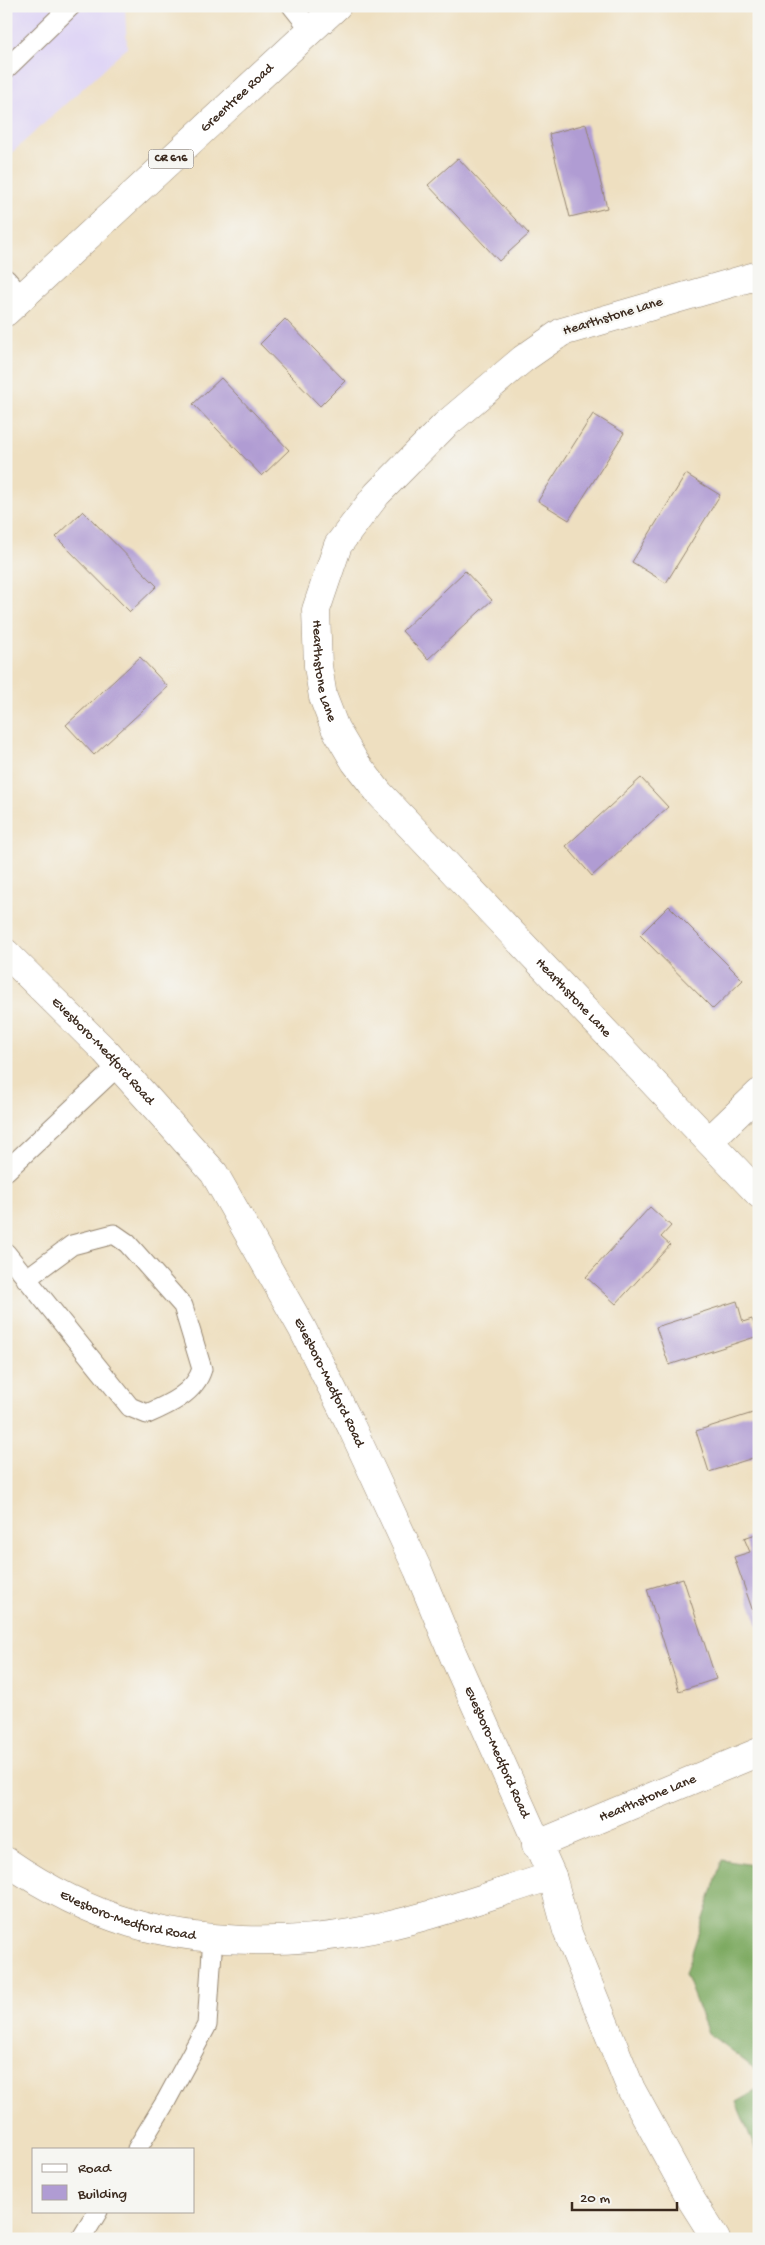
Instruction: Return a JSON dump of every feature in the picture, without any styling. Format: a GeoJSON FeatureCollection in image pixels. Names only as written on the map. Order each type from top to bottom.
{"type":"FeatureCollection","features":[{"type":"Feature","properties":{"kind":"street","name":"Greentree Road"},"geometry":{"type":"LineString","coordinates":[[12,296],[336,6]]}},
{"type":"Feature","properties":{"kind":"street","name":"Hearthstone Lane"},"geometry":{"type":"LineString","coordinates":[[759,275],[562,332],[522,359],[445,425],[377,494],[338,545],[316,610],[318,666],[323,697],[335,728],[355,762],[380,794],[759,1194]]}},
{"type":"Feature","properties":{"kind":"street","name":"Evesboro-Medford Road"},"geometry":{"type":"LineString","coordinates":[[6,953],[118,1066],[214,1173],[302,1328],[352,1428],[418,1570],[536,1845],[552,1876],[567,1931],[631,2089],[692,2201],[716,2239]]}},
{"type":"Feature","properties":{"kind":"street"},"geometry":{"type":"LineString","coordinates":[[709,1141],[759,1093]]}},
{"type":"Feature","properties":{"kind":"street","name":"Hearthstone Lane"},"geometry":{"type":"LineString","coordinates":[[536,1845],[759,1752]]}},
{"type":"Feature","properties":{"kind":"street","name":"Evesboro-Medford Road"},"geometry":{"type":"LineString","coordinates":[[6,1861],[29,1877],[80,1903],[131,1923],[193,1936],[213,1937],[304,1939],[355,1932],[405,1922],[552,1876]]}},
{"type":"Feature","properties":{"kind":"lane"},"geometry":{"type":"LineString","coordinates":[[6,69],[71,6]]}},
{"type":"Feature","properties":{"kind":"lane"},"geometry":{"type":"LineString","coordinates":[[292,6],[311,30]]}},
{"type":"Feature","properties":{"kind":"lane"},"geometry":{"type":"LineString","coordinates":[[6,1170],[118,1066]]}},
{"type":"Feature","properties":{"kind":"lane"},"geometry":{"type":"LineString","coordinates":[[6,1252],[26,1279],[130,1407],[147,1414],[177,1400],[200,1376],[202,1369],[183,1306],[127,1243],[114,1234],[72,1245],[26,1279]]}},
{"type":"Feature","properties":{"kind":"lane"},"geometry":{"type":"LineString","coordinates":[[138,2148],[166,2101],[207,2025],[213,1937]]}},
{"type":"Feature","properties":{"kind":"lane"},"geometry":{"type":"LineString","coordinates":[[81,2239],[97,2212]]}},
{"type":"Feature","properties":{"kind":"shaded area"},"geometry":{"type":"Polygon","coordinates":[[[6,6],[125,6],[127,48],[6,158],[6,6]]]}},
{"type":"Feature","properties":{"kind":"green space"},"geometry":{"type":"Polygon","coordinates":[[[722,1860],[759,1866],[759,2072],[708,2033],[685,1974],[722,1860]]]}},
{"type":"Feature","properties":{"kind":"green space"},"geometry":{"type":"Polygon","coordinates":[[[759,2089],[759,2158],[736,2102],[759,2089]]]}},
{"type":"Feature","properties":{"kind":"building"},"geometry":{"type":"Polygon","coordinates":[[[586,124],[607,208],[570,217],[549,134],[586,124]]]}},
{"type":"Feature","properties":{"kind":"building"},"geometry":{"type":"Polygon","coordinates":[[[458,158],[529,234],[499,261],[428,185],[458,158]]]}},
{"type":"Feature","properties":{"kind":"building"},"geometry":{"type":"Polygon","coordinates":[[[285,319],[345,381],[320,406],[260,344],[285,319]]]}},
{"type":"Feature","properties":{"kind":"building"},"geometry":{"type":"Polygon","coordinates":[[[221,378],[289,450],[262,476],[193,404],[221,378]]]}},
{"type":"Feature","properties":{"kind":"building"},"geometry":{"type":"Polygon","coordinates":[[[593,414],[624,433],[569,520],[538,501],[593,414]]]}},
{"type":"Feature","properties":{"kind":"building"},"geometry":{"type":"Polygon","coordinates":[[[686,474],[720,495],[666,583],[632,562],[686,474]]]}},
{"type":"Feature","properties":{"kind":"building"},"geometry":{"type":"Polygon","coordinates":[[[83,511],[157,586],[130,612],[56,537],[83,511]]]}},
{"type":"Feature","properties":{"kind":"building"},"geometry":{"type":"Polygon","coordinates":[[[465,571],[492,600],[428,659],[402,631],[465,571]]]}},
{"type":"Feature","properties":{"kind":"building"},"geometry":{"type":"Polygon","coordinates":[[[140,657],[168,687],[94,755],[66,725],[140,657]]]}},
{"type":"Feature","properties":{"kind":"building"},"geometry":{"type":"Polygon","coordinates":[[[641,778],[668,807],[592,876],[566,846],[641,778]]]}},
{"type":"Feature","properties":{"kind":"building"},"geometry":{"type":"Polygon","coordinates":[[[669,906],[743,980],[713,1009],[640,935],[669,906]]]}},
{"type":"Feature","properties":{"kind":"building"},"geometry":{"type":"Polygon","coordinates":[[[650,1207],[671,1226],[661,1237],[670,1245],[616,1304],[586,1277],[650,1207]]]}},
{"type":"Feature","properties":{"kind":"building"},"geometry":{"type":"Polygon","coordinates":[[[737,1301],[743,1322],[752,1319],[758,1336],[669,1365],[656,1327],[737,1301]]]}},
{"type":"Feature","properties":{"kind":"building"},"geometry":{"type":"Polygon","coordinates":[[[759,1411],[759,1456],[709,1472],[696,1431],[759,1411]]]}},
{"type":"Feature","properties":{"kind":"building"},"geometry":{"type":"Polygon","coordinates":[[[759,1533],[758,1626],[734,1557],[750,1552],[744,1538],[759,1533]]]}},
{"type":"Feature","properties":{"kind":"building"},"geometry":{"type":"Polygon","coordinates":[[[683,1578],[716,1679],[679,1691],[647,1589],[683,1578]]]}}]}
